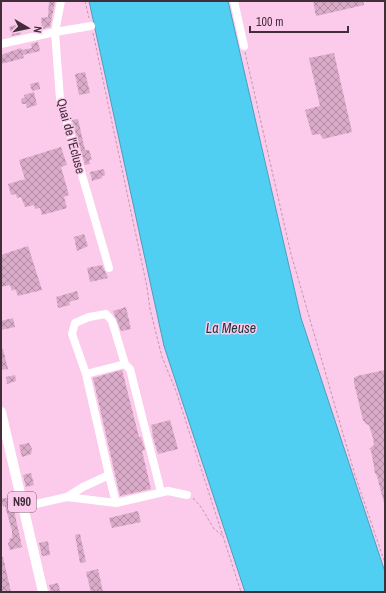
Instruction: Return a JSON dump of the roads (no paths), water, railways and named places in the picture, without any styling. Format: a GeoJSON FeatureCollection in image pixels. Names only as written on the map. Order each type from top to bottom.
{"type":"FeatureCollection","features":[{"type":"Feature","properties":{"kind":"main road","name":"N90"},"geometry":{"type":"LineString","coordinates":[[1,412],[43,592]]}},
{"type":"Feature","properties":{"kind":"street","name":"Quai de l'Ecluse"},"geometry":{"type":"LineString","coordinates":[[61,1],[55,32],[60,99],[109,268]]}},
{"type":"Feature","properties":{"kind":"street"},"geometry":{"type":"LineString","coordinates":[[234,1],[244,46]]}},
{"type":"Feature","properties":{"kind":"street"},"geometry":{"type":"LineString","coordinates":[[1,44],[91,26]]}},
{"type":"Feature","properties":{"kind":"street"},"geometry":{"type":"LineString","coordinates":[[116,503],[86,374],[72,334],[76,324],[89,317],[106,314],[112,321],[124,364],[130,369],[161,492]]}},
{"type":"Feature","properties":{"kind":"street"},"geometry":{"type":"LineString","coordinates":[[86,374],[124,364]]}},
{"type":"Feature","properties":{"kind":"street"},"geometry":{"type":"LineString","coordinates":[[67,497],[83,487],[109,475]]}},
{"type":"Feature","properties":{"kind":"street"},"geometry":{"type":"LineString","coordinates":[[23,506],[67,497],[116,503],[168,491],[187,495]]}},
{"type":"Feature","properties":{"kind":"water","name":"La Meuse"},"geometry":{"type":"Polygon","coordinates":[[[89,1],[228,1],[301,318],[385,572],[385,592],[245,592],[164,346],[89,1]]]}}]}
